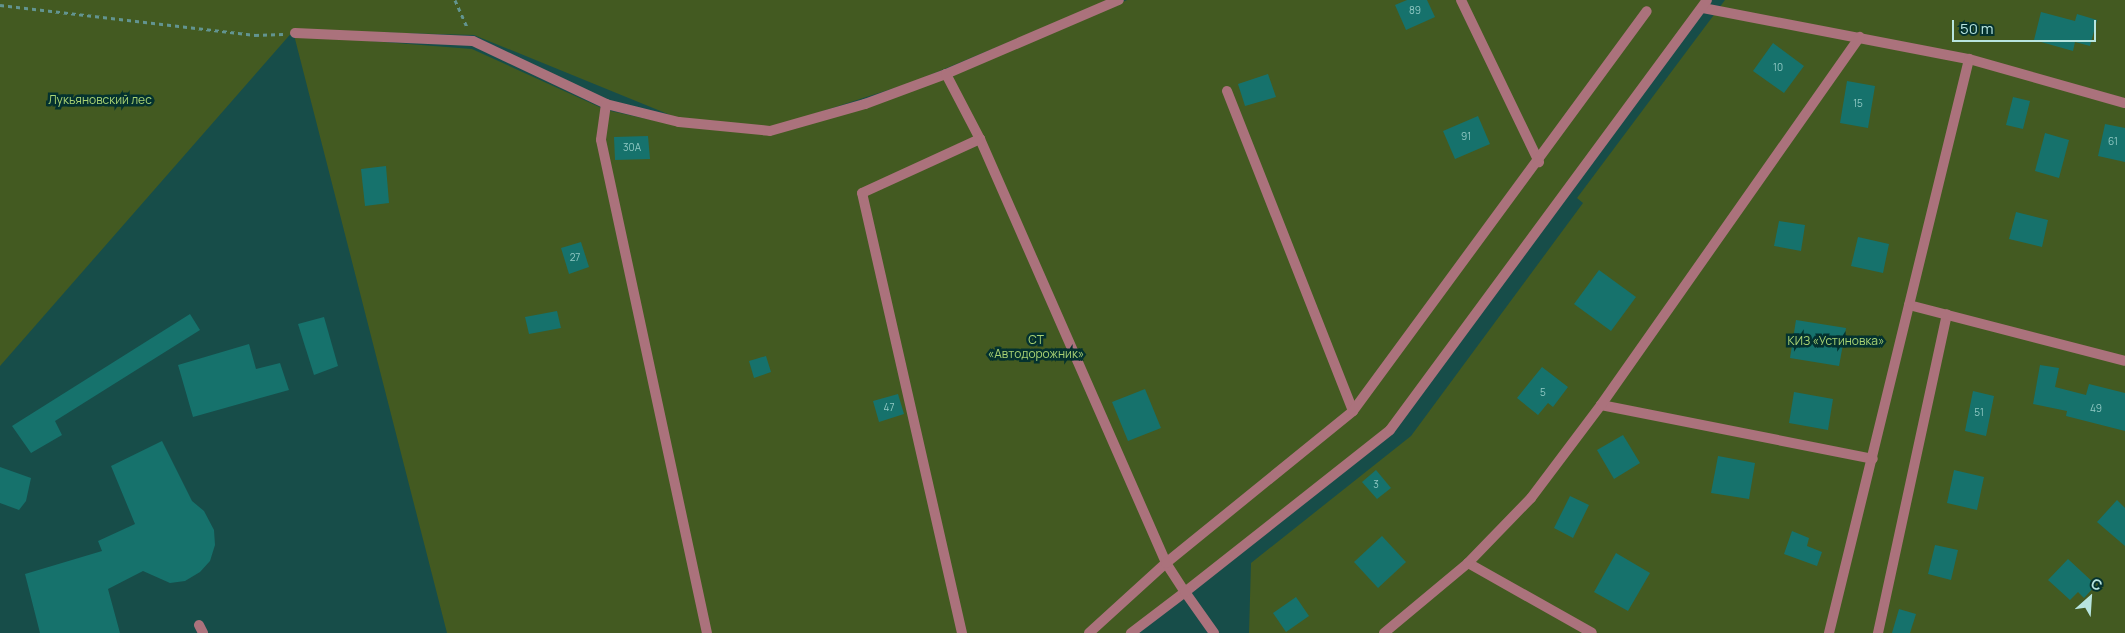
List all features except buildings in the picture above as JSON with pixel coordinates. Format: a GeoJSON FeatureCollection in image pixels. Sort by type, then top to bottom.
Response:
{"type":"FeatureCollection","features":[{"type":"Feature","properties":{"kind":"street"},"geometry":{"type":"LineString","coordinates":[[295,33],[473,41],[606,104],[679,122],[770,131],[865,104],[946,74],[1119,0]]}},
{"type":"Feature","properties":{"kind":"street"},"geometry":{"type":"LineString","coordinates":[[1461,0],[1539,162]]}},
{"type":"Feature","properties":{"kind":"street"},"geometry":{"type":"LineString","coordinates":[[1132,633],[1390,430],[1705,4],[1969,59],[2125,103]]}},
{"type":"Feature","properties":{"kind":"street"},"geometry":{"type":"LineString","coordinates":[[1090,633],[1166,563],[1353,411],[1539,162],[1647,11]]}},
{"type":"Feature","properties":{"kind":"street"},"geometry":{"type":"LineString","coordinates":[[1384,633],[1468,563],[1531,498],[1601,405],[1860,37]]}},
{"type":"Feature","properties":{"kind":"street"},"geometry":{"type":"LineString","coordinates":[[1829,633],[1873,459],[1969,59]]}},
{"type":"Feature","properties":{"kind":"street"},"geometry":{"type":"LineString","coordinates":[[946,74],[980,139],[1166,563],[1214,633]]}},
{"type":"Feature","properties":{"kind":"street"},"geometry":{"type":"LineString","coordinates":[[1226,91],[1353,411]]}},
{"type":"Feature","properties":{"kind":"street"},"geometry":{"type":"LineString","coordinates":[[606,104],[601,140],[707,633]]}},
{"type":"Feature","properties":{"kind":"street"},"geometry":{"type":"LineString","coordinates":[[962,633],[862,193],[980,139]]}},
{"type":"Feature","properties":{"kind":"street"},"geometry":{"type":"LineString","coordinates":[[1909,305],[2125,361]]}},
{"type":"Feature","properties":{"kind":"street"},"geometry":{"type":"LineString","coordinates":[[1878,633],[1947,314]]}},
{"type":"Feature","properties":{"kind":"street"},"geometry":{"type":"LineString","coordinates":[[1601,405],[1873,459]]}},
{"type":"Feature","properties":{"kind":"street"},"geometry":{"type":"LineString","coordinates":[[1468,563],[1592,633]]}},
{"type":"Feature","properties":{"kind":"path"},"geometry":{"type":"LineString","coordinates":[[456,0],[473,41]]}},
{"type":"Feature","properties":{"kind":"path"},"geometry":{"type":"LineString","coordinates":[[0,5],[255,35],[295,33]]}},
{"type":"Feature","properties":{"kind":"green space","name":"Лукьяновский лес"},"geometry":{"type":"Polygon","coordinates":[[[0,0],[1110,0],[913,82],[770,128],[680,119],[474,35],[294,30],[0,366],[0,0]]]}},
{"type":"Feature","properties":{"kind":"green space","name":"СТ «Автодорожник»"},"geometry":{"type":"Polygon","coordinates":[[[1127,0],[1707,0],[1390,430],[1131,633],[447,633],[294,35],[472,49],[606,110],[679,126],[771,135],[948,76],[1127,0]]]}},
{"type":"Feature","properties":{"kind":"green space","name":"КИЗ «Устиновка»"},"geometry":{"type":"Polygon","coordinates":[[[1725,0],[2125,0],[2125,633],[1249,633],[1251,563],[1411,436],[1583,203],[1577,198],[1725,0]]]}}]}
